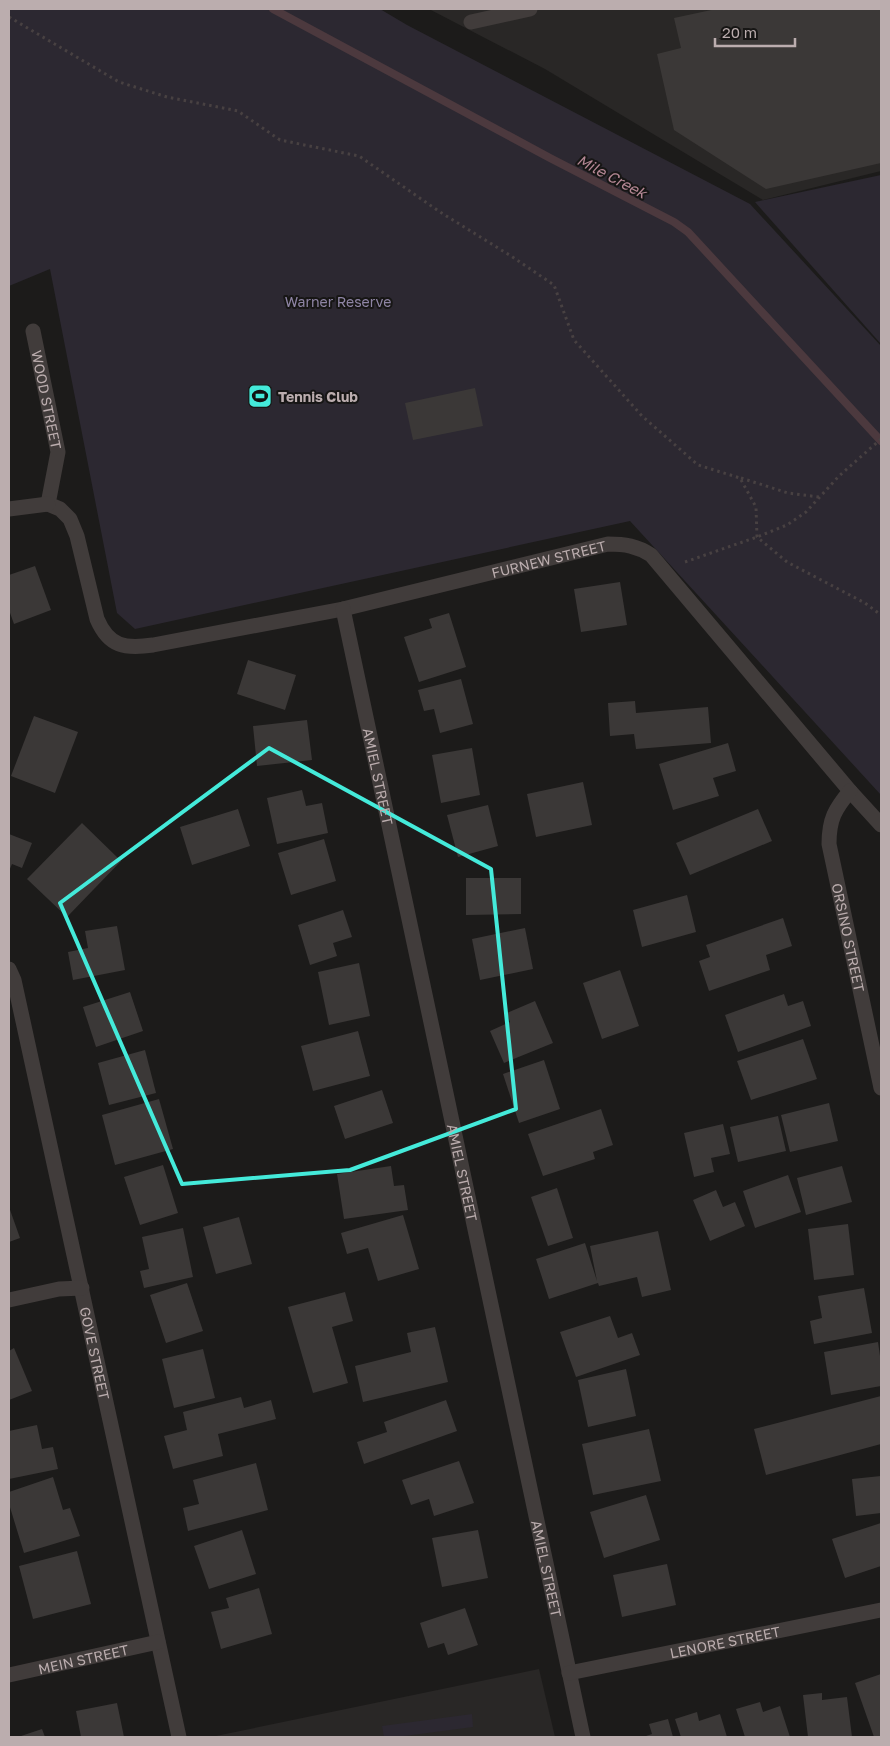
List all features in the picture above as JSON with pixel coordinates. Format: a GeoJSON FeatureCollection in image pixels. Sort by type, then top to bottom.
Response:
{"type":"FeatureCollection","features":[{"type":"Feature","properties":{"kind":"street"},"geometry":{"type":"LineString","coordinates":[[471,22],[530,9]]}},
{"type":"Feature","properties":{"kind":"street","name":"WOOD STREET"},"geometry":{"type":"LineString","coordinates":[[32,331],[58,452],[48,504]]}},
{"type":"Feature","properties":{"kind":"street"},"geometry":{"type":"LineString","coordinates":[[9,508],[48,504]]}},
{"type":"Feature","properties":{"kind":"street","name":"FURNEW STREET"},"geometry":{"type":"LineString","coordinates":[[48,504],[60,509],[70,519],[77,536],[97,619],[102,631],[110,640],[134,648],[343,609],[608,544],[641,548],[651,555],[850,791],[881,825]]}},
{"type":"Feature","properties":{"kind":"street","name":"AMIEL STREET"},"geometry":{"type":"LineString","coordinates":[[343,609],[583,1737]]}},
{"type":"Feature","properties":{"kind":"street","name":"ORSINO STREET"},"geometry":{"type":"LineString","coordinates":[[850,791],[835,809],[829,827],[829,844],[881,1088]]}},
{"type":"Feature","properties":{"kind":"street","name":"GOVE STREET"},"geometry":{"type":"LineString","coordinates":[[9,970],[14,980],[179,1737]]}},
{"type":"Feature","properties":{"kind":"street"},"geometry":{"type":"LineString","coordinates":[[9,1300],[59,1289],[82,1288]]}},
{"type":"Feature","properties":{"kind":"street","name":"LENORE STREET"},"geometry":{"type":"LineString","coordinates":[[569,1673],[881,1610]]}},
{"type":"Feature","properties":{"kind":"street","name":"MEIN STREET"},"geometry":{"type":"LineString","coordinates":[[9,1675],[158,1642]]}},
{"type":"Feature","properties":{"kind":"path"},"geometry":{"type":"LineString","coordinates":[[9,17],[119,82],[166,96],[238,111],[280,140],[359,156],[440,212],[554,285],[574,340],[642,416],[698,465],[788,493],[819,497]]}},
{"type":"Feature","properties":{"kind":"path"},"geometry":{"type":"LineString","coordinates":[[663,569],[787,525],[806,512],[839,476],[881,438]]}},
{"type":"Feature","properties":{"kind":"path"},"geometry":{"type":"LineString","coordinates":[[740,478],[756,508],[757,537],[787,562],[865,603],[881,615]]}},
{"type":"Feature","properties":{"kind":"highlighted area"},"geometry":{"type":"Polygon","coordinates":[[[269,748],[491,869],[516,1109],[350,1170],[182,1184],[60,903],[269,748]]]}},
{"type":"Feature","properties":{"kind":"shaded area"},"geometry":{"type":"Polygon","coordinates":[[[429,9],[881,9],[881,171],[763,200],[545,69],[429,9]]]}},
{"type":"Feature","properties":{"kind":"shaded area"},"geometry":{"type":"Polygon","coordinates":[[[539,1669],[555,1737],[211,1737],[539,1669]]]}},
{"type":"Feature","properties":{"kind":"green space","name":"Warner Reserve"},"geometry":{"type":"Polygon","coordinates":[[[9,9],[380,9],[407,25],[750,204],[881,346],[881,795],[630,521],[135,629],[117,613],[50,269],[9,286],[9,9]]]}},
{"type":"Feature","properties":{"kind":"green space"},"geometry":{"type":"Polygon","coordinates":[[[881,175],[881,344],[755,202],[881,175]]]}},
{"type":"Feature","properties":{"kind":"green space"},"geometry":{"type":"Polygon","coordinates":[[[472,1714],[473,1727],[384,1737],[382,1726],[472,1714]]]}},
{"type":"Feature","properties":{"kind":"building"},"geometry":{"type":"Polygon","coordinates":[[[716,9],[881,9],[881,163],[766,189],[674,130],[657,54],[681,48],[674,18],[716,9]]]}},
{"type":"Feature","properties":{"kind":"building"},"geometry":{"type":"Polygon","coordinates":[[[475,388],[483,426],[413,440],[405,403],[475,388]]]}},
{"type":"Feature","properties":{"kind":"building"},"geometry":{"type":"Polygon","coordinates":[[[35,566],[51,610],[14,624],[9,610],[9,575],[35,566]]]}},
{"type":"Feature","properties":{"kind":"building"},"geometry":{"type":"Polygon","coordinates":[[[620,582],[627,625],[581,632],[574,589],[620,582]]]}},
{"type":"Feature","properties":{"kind":"building"},"geometry":{"type":"Polygon","coordinates":[[[449,613],[466,667],[419,682],[404,637],[432,628],[429,619],[449,613]]]}},
{"type":"Feature","properties":{"kind":"building"},"geometry":{"type":"Polygon","coordinates":[[[248,660],[296,675],[285,710],[237,694],[248,660]]]}},
{"type":"Feature","properties":{"kind":"building"},"geometry":{"type":"Polygon","coordinates":[[[461,679],[473,724],[440,733],[434,709],[424,711],[418,690],[461,679]]]}},
{"type":"Feature","properties":{"kind":"building"},"geometry":{"type":"Polygon","coordinates":[[[635,701],[636,713],[708,707],[711,743],[636,749],[634,734],[610,736],[608,703],[635,701]]]}},
{"type":"Feature","properties":{"kind":"building"},"geometry":{"type":"Polygon","coordinates":[[[34,716],[78,732],[55,793],[11,776],[34,716]]]}},
{"type":"Feature","properties":{"kind":"building"},"geometry":{"type":"Polygon","coordinates":[[[307,720],[312,760],[257,766],[253,726],[307,720]]]}},
{"type":"Feature","properties":{"kind":"building"},"geometry":{"type":"Polygon","coordinates":[[[728,743],[736,771],[713,778],[719,796],[673,810],[659,764],[728,743]]]}},
{"type":"Feature","properties":{"kind":"building"},"geometry":{"type":"Polygon","coordinates":[[[472,748],[480,795],[441,803],[432,755],[472,748]]]}},
{"type":"Feature","properties":{"kind":"building"},"geometry":{"type":"Polygon","coordinates":[[[583,782],[592,825],[536,837],[527,794],[583,782]]]}},
{"type":"Feature","properties":{"kind":"building"},"geometry":{"type":"Polygon","coordinates":[[[302,790],[306,806],[322,803],[328,833],[277,844],[267,798],[302,790]]]}},
{"type":"Feature","properties":{"kind":"building"},"geometry":{"type":"Polygon","coordinates":[[[488,805],[498,846],[458,857],[447,815],[488,805]]]}},
{"type":"Feature","properties":{"kind":"building"},"geometry":{"type":"Polygon","coordinates":[[[238,809],[250,846],[192,865],[180,827],[238,809]]]}},
{"type":"Feature","properties":{"kind":"building"},"geometry":{"type":"Polygon","coordinates":[[[758,809],[772,841],[690,875],[676,843],[758,809]]]}},
{"type":"Feature","properties":{"kind":"building"},"geometry":{"type":"Polygon","coordinates":[[[82,823],[121,861],[67,917],[27,879],[82,823]]]}},
{"type":"Feature","properties":{"kind":"building"},"geometry":{"type":"Polygon","coordinates":[[[9,834],[32,843],[22,868],[12,864],[9,871],[9,834]]]}},
{"type":"Feature","properties":{"kind":"building"},"geometry":{"type":"Polygon","coordinates":[[[324,839],[336,881],[291,895],[278,853],[324,839]]]}},
{"type":"Feature","properties":{"kind":"building"},"geometry":{"type":"Polygon","coordinates":[[[466,878],[521,878],[521,914],[466,915],[466,878]]]}},
{"type":"Feature","properties":{"kind":"building"},"geometry":{"type":"Polygon","coordinates":[[[687,895],[696,932],[642,947],[633,910],[687,895]]]}},
{"type":"Feature","properties":{"kind":"building"},"geometry":{"type":"Polygon","coordinates":[[[343,910],[352,937],[333,943],[337,956],[310,965],[298,925],[343,910]]]}},
{"type":"Feature","properties":{"kind":"building"},"geometry":{"type":"Polygon","coordinates":[[[783,918],[792,946],[766,955],[770,970],[709,991],[699,961],[710,957],[706,945],[783,918]]]}},
{"type":"Feature","properties":{"kind":"building"},"geometry":{"type":"Polygon","coordinates":[[[117,926],[125,970],[73,980],[68,952],[88,948],[85,931],[117,926]]]}},
{"type":"Feature","properties":{"kind":"building"},"geometry":{"type":"Polygon","coordinates":[[[525,928],[533,969],[480,980],[472,939],[525,928]]]}},
{"type":"Feature","properties":{"kind":"building"},"geometry":{"type":"Polygon","coordinates":[[[359,963],[370,1016],[329,1025],[318,972],[359,963]]]}},
{"type":"Feature","properties":{"kind":"building"},"geometry":{"type":"Polygon","coordinates":[[[620,970],[639,1026],[602,1039],[583,983],[620,970]]]}},
{"type":"Feature","properties":{"kind":"building"},"geometry":{"type":"Polygon","coordinates":[[[130,992],[143,1031],[96,1047],[83,1007],[130,992]]]}},
{"type":"Feature","properties":{"kind":"building"},"geometry":{"type":"Polygon","coordinates":[[[784,994],[788,1006],[803,1001],[811,1026],[738,1052],[725,1015],[784,994]]]}},
{"type":"Feature","properties":{"kind":"building"},"geometry":{"type":"Polygon","coordinates":[[[535,1001],[553,1043],[504,1063],[490,1031],[510,1022],[507,1013],[535,1001]]]}},
{"type":"Feature","properties":{"kind":"building"},"geometry":{"type":"Polygon","coordinates":[[[358,1031],[370,1076],[313,1091],[301,1046],[358,1031]]]}},
{"type":"Feature","properties":{"kind":"building"},"geometry":{"type":"Polygon","coordinates":[[[803,1039],[817,1079],[751,1100],[737,1061],[803,1039]]]}},
{"type":"Feature","properties":{"kind":"building"},"geometry":{"type":"Polygon","coordinates":[[[145,1050],[156,1093],[109,1105],[98,1063],[145,1050]]]}},
{"type":"Feature","properties":{"kind":"building"},"geometry":{"type":"Polygon","coordinates":[[[544,1060],[560,1109],[519,1123],[503,1074],[544,1060]]]}},
{"type":"Feature","properties":{"kind":"building"},"geometry":{"type":"Polygon","coordinates":[[[382,1090],[393,1123],[345,1139],[334,1106],[382,1090]]]}},
{"type":"Feature","properties":{"kind":"building"},"geometry":{"type":"Polygon","coordinates":[[[159,1099],[173,1149],[115,1165],[102,1115],[159,1099]]]}},
{"type":"Feature","properties":{"kind":"building"},"geometry":{"type":"Polygon","coordinates":[[[829,1103],[838,1141],[790,1152],[781,1115],[829,1103]]]}},
{"type":"Feature","properties":{"kind":"building"},"geometry":{"type":"Polygon","coordinates":[[[601,1109],[613,1145],[593,1152],[595,1159],[543,1176],[528,1134],[601,1109]]]}},
{"type":"Feature","properties":{"kind":"building"},"geometry":{"type":"Polygon","coordinates":[[[778,1116],[786,1151],[738,1162],[730,1127],[778,1116]]]}},
{"type":"Feature","properties":{"kind":"building"},"geometry":{"type":"Polygon","coordinates":[[[723,1124],[730,1154],[711,1158],[714,1172],[694,1177],[684,1133],[723,1124]]]}},
{"type":"Feature","properties":{"kind":"building"},"geometry":{"type":"Polygon","coordinates":[[[163,1165],[178,1213],[140,1225],[124,1177],[163,1165]]]}},
{"type":"Feature","properties":{"kind":"building"},"geometry":{"type":"Polygon","coordinates":[[[391,1166],[394,1186],[404,1185],[408,1210],[344,1219],[337,1174],[391,1166]]]}},
{"type":"Feature","properties":{"kind":"building"},"geometry":{"type":"Polygon","coordinates":[[[842,1166],[852,1202],[806,1215],[797,1178],[842,1166]]]}},
{"type":"Feature","properties":{"kind":"building"},"geometry":{"type":"Polygon","coordinates":[[[788,1175],[801,1212],[755,1228],[743,1191],[788,1175]]]}},
{"type":"Feature","properties":{"kind":"building"},"geometry":{"type":"Polygon","coordinates":[[[557,1188],[573,1238],[548,1246],[531,1197],[557,1188]]]}},
{"type":"Feature","properties":{"kind":"building"},"geometry":{"type":"Polygon","coordinates":[[[716,1190],[723,1207],[735,1202],[745,1226],[710,1241],[693,1200],[716,1190]]]}},
{"type":"Feature","properties":{"kind":"building"},"geometry":{"type":"Polygon","coordinates":[[[9,1207],[20,1238],[9,1242],[9,1207]]]}},
{"type":"Feature","properties":{"kind":"building"},"geometry":{"type":"Polygon","coordinates":[[[403,1215],[419,1269],[378,1281],[368,1248],[347,1254],[341,1233],[403,1215]]]}},
{"type":"Feature","properties":{"kind":"building"},"geometry":{"type":"Polygon","coordinates":[[[239,1217],[252,1264],[216,1274],[203,1227],[239,1217]]]}},
{"type":"Feature","properties":{"kind":"building"},"geometry":{"type":"Polygon","coordinates":[[[848,1224],[854,1275],[814,1280],[808,1229],[848,1224]]]}},
{"type":"Feature","properties":{"kind":"building"},"geometry":{"type":"Polygon","coordinates":[[[183,1228],[193,1277],[144,1288],[140,1271],[149,1269],[142,1237],[183,1228]]]}},
{"type":"Feature","properties":{"kind":"building"},"geometry":{"type":"Polygon","coordinates":[[[658,1231],[671,1290],[642,1297],[637,1277],[599,1286],[598,1283],[549,1299],[536,1259],[585,1243],[597,1281],[590,1246],[658,1231]]]}},
{"type":"Feature","properties":{"kind":"building"},"geometry":{"type":"Polygon","coordinates":[[[187,1283],[203,1331],[166,1343],[150,1295],[187,1283]]]}},
{"type":"Feature","properties":{"kind":"building"},"geometry":{"type":"Polygon","coordinates":[[[864,1288],[872,1333],[814,1344],[810,1321],[822,1318],[818,1296],[864,1288]]]}},
{"type":"Feature","properties":{"kind":"building"},"geometry":{"type":"Polygon","coordinates":[[[345,1292],[353,1321],[332,1327],[348,1383],[313,1393],[288,1307],[345,1292]]]}},
{"type":"Feature","properties":{"kind":"building"},"geometry":{"type":"Polygon","coordinates":[[[610,1316],[618,1338],[632,1333],[640,1355],[576,1377],[560,1332],[610,1316]]]}},
{"type":"Feature","properties":{"kind":"building"},"geometry":{"type":"Polygon","coordinates":[[[435,1327],[448,1382],[363,1402],[355,1366],[411,1352],[407,1333],[435,1327]]]}},
{"type":"Feature","properties":{"kind":"building"},"geometry":{"type":"Polygon","coordinates":[[[878,1342],[881,1363],[881,1386],[831,1395],[824,1352],[878,1342]]]}},
{"type":"Feature","properties":{"kind":"building"},"geometry":{"type":"Polygon","coordinates":[[[14,1348],[32,1391],[9,1400],[9,1351],[14,1348]]]}},
{"type":"Feature","properties":{"kind":"building"},"geometry":{"type":"Polygon","coordinates":[[[203,1349],[215,1398],[174,1408],[162,1359],[203,1349]]]}},
{"type":"Feature","properties":{"kind":"building"},"geometry":{"type":"Polygon","coordinates":[[[626,1369],[636,1416],[588,1427],[578,1380],[626,1369]]]}},
{"type":"Feature","properties":{"kind":"building"},"geometry":{"type":"Polygon","coordinates":[[[881,1396],[881,1444],[766,1475],[754,1429],[881,1396]]]}},
{"type":"Feature","properties":{"kind":"building"},"geometry":{"type":"Polygon","coordinates":[[[241,1397],[244,1408],[271,1400],[276,1419],[218,1434],[223,1456],[173,1469],[164,1436],[187,1430],[183,1412],[241,1397]]]}},
{"type":"Feature","properties":{"kind":"building"},"geometry":{"type":"Polygon","coordinates":[[[446,1400],[457,1431],[364,1464],[357,1442],[387,1432],[384,1422],[446,1400]]]}},
{"type":"Feature","properties":{"kind":"building"},"geometry":{"type":"Polygon","coordinates":[[[37,1425],[42,1449],[53,1447],[58,1469],[9,1479],[9,1431],[37,1425]]]}},
{"type":"Feature","properties":{"kind":"building"},"geometry":{"type":"Polygon","coordinates":[[[649,1429],[661,1481],[593,1495],[582,1444],[649,1429]]]}},
{"type":"Feature","properties":{"kind":"building"},"geometry":{"type":"Polygon","coordinates":[[[459,1461],[474,1503],[434,1516],[429,1499],[411,1505],[402,1480],[459,1461]]]}},
{"type":"Feature","properties":{"kind":"building"},"geometry":{"type":"Polygon","coordinates":[[[256,1463],[268,1510],[188,1531],[183,1508],[199,1504],[193,1480],[256,1463]]]}},
{"type":"Feature","properties":{"kind":"building"},"geometry":{"type":"Polygon","coordinates":[[[881,1476],[881,1513],[856,1516],[852,1479],[881,1476]]]}},
{"type":"Feature","properties":{"kind":"building"},"geometry":{"type":"Polygon","coordinates":[[[53,1477],[63,1510],[70,1508],[80,1536],[24,1553],[9,1504],[9,1492],[53,1477]]]}},
{"type":"Feature","properties":{"kind":"building"},"geometry":{"type":"Polygon","coordinates":[[[646,1495],[660,1540],[604,1558],[590,1512],[646,1495]]]}},
{"type":"Feature","properties":{"kind":"building"},"geometry":{"type":"Polygon","coordinates":[[[881,1523],[881,1566],[845,1578],[832,1539],[881,1523]]]}},
{"type":"Feature","properties":{"kind":"building"},"geometry":{"type":"Polygon","coordinates":[[[242,1530],[256,1574],[209,1589],[194,1546],[242,1530]]]}},
{"type":"Feature","properties":{"kind":"building"},"geometry":{"type":"Polygon","coordinates":[[[478,1530],[488,1578],[442,1587],[432,1538],[478,1530]]]}},
{"type":"Feature","properties":{"kind":"building"},"geometry":{"type":"Polygon","coordinates":[[[77,1551],[91,1604],[33,1619],[19,1566],[77,1551]]]}},
{"type":"Feature","properties":{"kind":"building"},"geometry":{"type":"Polygon","coordinates":[[[667,1564],[676,1605],[622,1617],[613,1575],[667,1564]]]}},
{"type":"Feature","properties":{"kind":"building"},"geometry":{"type":"Polygon","coordinates":[[[259,1588],[272,1634],[221,1649],[211,1612],[229,1608],[226,1598],[259,1588]]]}},
{"type":"Feature","properties":{"kind":"building"},"geometry":{"type":"Polygon","coordinates":[[[465,1608],[478,1645],[448,1655],[444,1643],[428,1648],[420,1623],[465,1608]]]}},
{"type":"Feature","properties":{"kind":"building"},"geometry":{"type":"Polygon","coordinates":[[[881,1674],[881,1737],[874,1737],[855,1683],[881,1674]]]}},
{"type":"Feature","properties":{"kind":"building"},"geometry":{"type":"Polygon","coordinates":[[[822,1693],[822,1700],[847,1697],[852,1737],[808,1737],[803,1695],[822,1693]]]}},
{"type":"Feature","properties":{"kind":"building"},"geometry":{"type":"Polygon","coordinates":[[[760,1702],[763,1712],[780,1706],[790,1737],[745,1737],[736,1709],[760,1702]]]}},
{"type":"Feature","properties":{"kind":"building"},"geometry":{"type":"Polygon","coordinates":[[[117,1703],[124,1737],[81,1737],[76,1711],[117,1703]]]}},
{"type":"Feature","properties":{"kind":"building"},"geometry":{"type":"Polygon","coordinates":[[[697,1712],[699,1721],[720,1714],[727,1737],[681,1737],[675,1719],[697,1712]]]}},
{"type":"Feature","properties":{"kind":"building"},"geometry":{"type":"Polygon","coordinates":[[[668,1719],[673,1737],[643,1737],[652,1734],[649,1724],[668,1719]]]}},
{"type":"Feature","properties":{"kind":"building"},"geometry":{"type":"Polygon","coordinates":[[[42,1729],[45,1737],[18,1737],[42,1729]]]}},
{"type":"Feature","properties":{"kind":"waterway","name":"Mile Creek"},"geometry":{"type":"LineString","coordinates":[[273,9],[550,158],[674,222],[688,232],[881,441]]}},
{"type":"Feature","properties":{"kind":"place","name":"Tennis Club"},"geometry":{"type":"Point","coordinates":[260,396]}}]}
